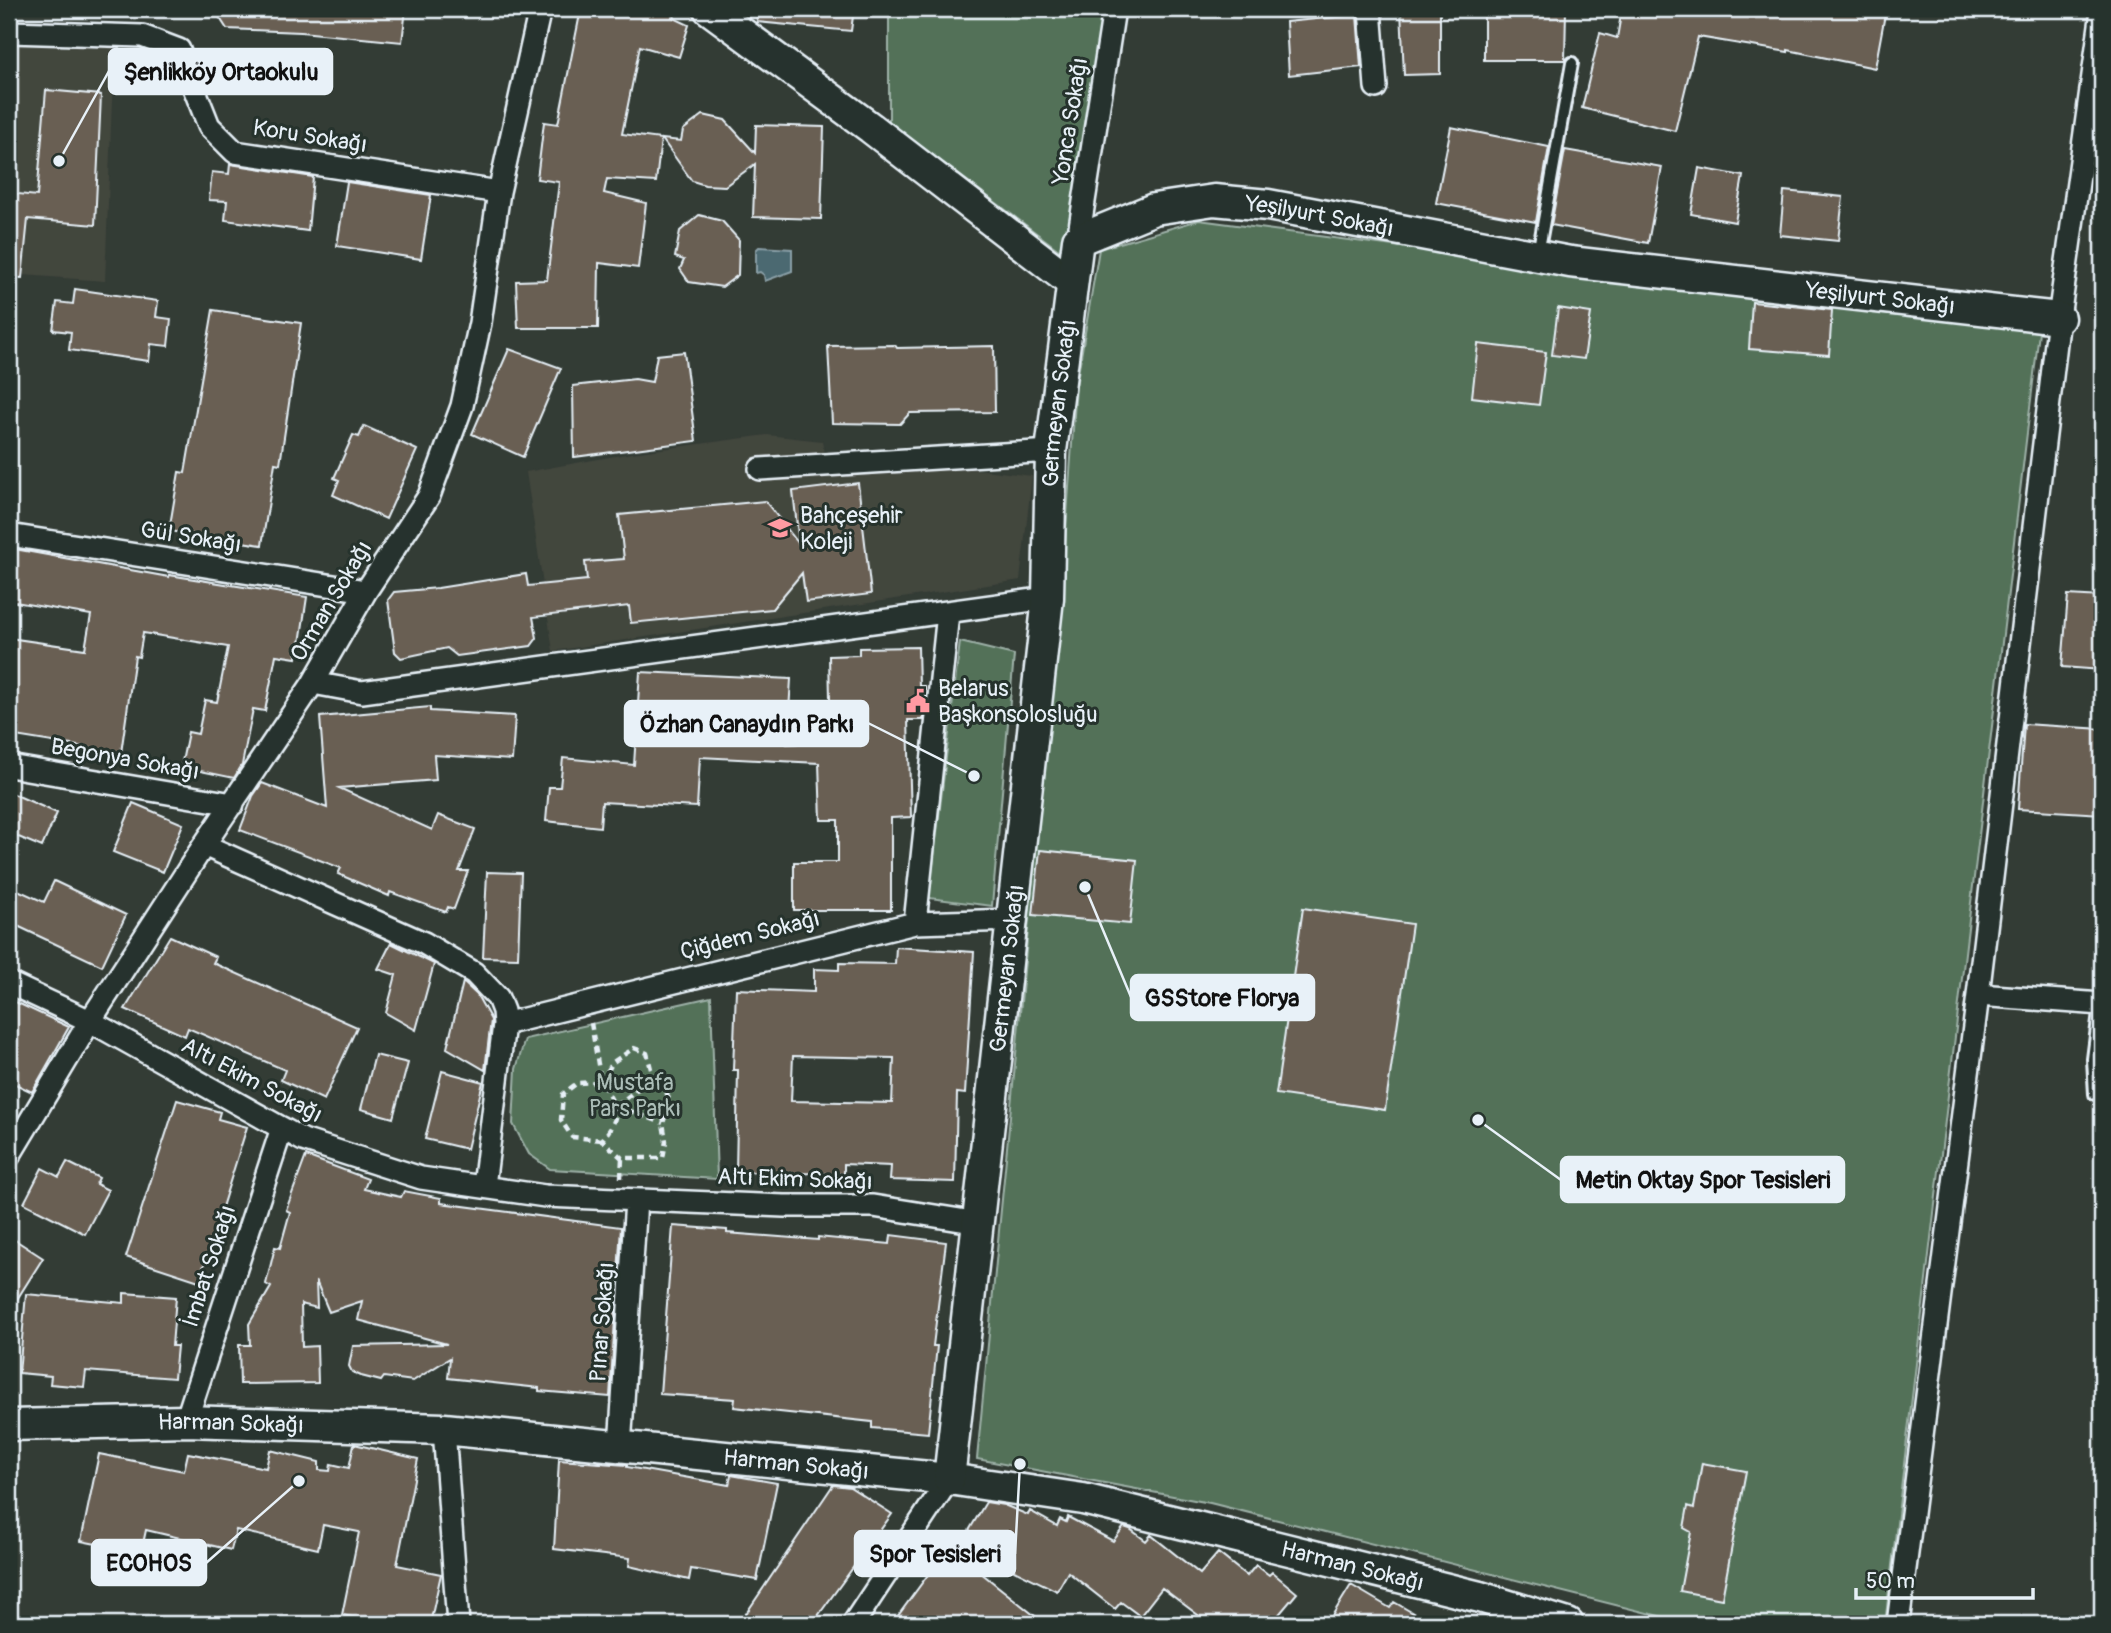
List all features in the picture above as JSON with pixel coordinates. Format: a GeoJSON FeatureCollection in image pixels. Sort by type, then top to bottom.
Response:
{"type":"FeatureCollection","features":[{"type":"Feature","properties":{"kind":"main road"},"geometry":{"type":"LineString","coordinates":[[709,9],[871,128],[1071,282],[1078,240]]}},
{"type":"Feature","properties":{"kind":"main road","name":"Yeşilyurt Sokağı"},"geometry":{"type":"LineString","coordinates":[[1078,240],[1154,209],[1214,200],[1268,205],[1570,262],[2059,318]]}},
{"type":"Feature","properties":{"kind":"main road","name":"Germeyan Sokağı"},"geometry":{"type":"LineString","coordinates":[[949,1479],[1048,598],[1051,451],[1071,282]]}},
{"type":"Feature","properties":{"kind":"main road","name":"Harman Sokağı"},"geometry":{"type":"LineString","coordinates":[[9,1425],[186,1421],[444,1429],[949,1479],[1083,1499],[1480,1597],[1568,1624]]}},
{"type":"Feature","properties":{"kind":"street","name":"Orman Sokağı"},"geometry":{"type":"LineString","coordinates":[[9,1156],[90,1021],[313,683],[366,591],[429,496],[462,406],[480,323],[499,192],[540,9]]}},
{"type":"Feature","properties":{"kind":"street","name":"Yonca Sokağı"},"geometry":{"type":"LineString","coordinates":[[1078,240],[1114,9]]}},
{"type":"Feature","properties":{"kind":"street"},"geometry":{"type":"LineString","coordinates":[[1370,9],[1376,88]]}},
{"type":"Feature","properties":{"kind":"street"},"geometry":{"type":"LineString","coordinates":[[1898,1624],[1978,995],[2059,318],[2102,11]]}},
{"type":"Feature","properties":{"kind":"street","name":"Koru Sokağı"},"geometry":{"type":"LineString","coordinates":[[9,32],[142,36],[179,50],[209,126],[235,152],[499,192]]}},
{"type":"Feature","properties":{"kind":"street"},"geometry":{"type":"LineString","coordinates":[[760,469],[1051,451]]}},
{"type":"Feature","properties":{"kind":"street","name":"Gül Sokağı"},"geometry":{"type":"LineString","coordinates":[[9,535],[366,591]]}},
{"type":"Feature","properties":{"kind":"street"},"geometry":{"type":"LineString","coordinates":[[313,683],[362,692],[1048,598]]}},
{"type":"Feature","properties":{"kind":"street"},"geometry":{"type":"LineString","coordinates":[[915,923],[948,613]]}},
{"type":"Feature","properties":{"kind":"street","name":"Begonya Sokağı"},"geometry":{"type":"LineString","coordinates":[[9,766],[233,804]]}},
{"type":"Feature","properties":{"kind":"street"},"geometry":{"type":"LineString","coordinates":[[204,845],[412,938],[474,973],[498,998],[504,1024],[484,1186]]}},
{"type":"Feature","properties":{"kind":"street","name":"Çiğdem Sokağı"},"geometry":{"type":"LineString","coordinates":[[504,1024],[915,923],[1013,920]]}},
{"type":"Feature","properties":{"kind":"street","name":"Altı Ekim Sokağı"},"geometry":{"type":"LineString","coordinates":[[9,983],[90,1021],[303,1140],[421,1178],[545,1196],[873,1206],[979,1223]]}},
{"type":"Feature","properties":{"kind":"street"},"geometry":{"type":"LineString","coordinates":[[1978,995],[2101,1004]]}},
{"type":"Feature","properties":{"kind":"street","name":"İmbat Sokağı"},"geometry":{"type":"LineString","coordinates":[[186,1421],[282,1128]]}},
{"type":"Feature","properties":{"kind":"street","name":"Pınar Sokağı"},"geometry":{"type":"LineString","coordinates":[[620,1447],[636,1200]]}},
{"type":"Feature","properties":{"kind":"street"},"geometry":{"type":"LineString","coordinates":[[444,1429],[458,1624]]}},
{"type":"Feature","properties":{"kind":"street","name":"Germeyan Sokağı"},"geometry":{"type":"LineString","coordinates":[[853,1624],[949,1479]]}},
{"type":"Feature","properties":{"kind":"lane"},"geometry":{"type":"LineString","coordinates":[[1538,256],[1572,64]]}},
{"type":"Feature","properties":{"kind":"lane"},"geometry":{"type":"LineString","coordinates":[[2095,1094],[2093,1059],[2101,1004]]}},
{"type":"Feature","properties":{"kind":"path"},"geometry":{"type":"LineString","coordinates":[[588,1002],[601,1082],[616,1106],[663,1124]]}},
{"type":"Feature","properties":{"kind":"path"},"geometry":{"type":"LineString","coordinates":[[634,1048],[647,1053],[653,1077],[664,1086],[670,1101],[663,1124],[666,1141],[663,1158],[622,1158],[602,1140],[572,1137],[561,1120],[563,1094],[577,1083],[601,1082],[613,1062],[634,1048]]}},
{"type":"Feature","properties":{"kind":"path"},"geometry":{"type":"LineString","coordinates":[[602,1140],[613,1126],[616,1106],[653,1077]]}},
{"type":"Feature","properties":{"kind":"shaded area"},"geometry":{"type":"Polygon","coordinates":[[[9,45],[114,48],[105,281],[9,274],[9,45]]]}},
{"type":"Feature","properties":{"kind":"shaded area","name":"Bahçeşehir Koleji"},"geometry":{"type":"Polygon","coordinates":[[[767,435],[822,441],[827,472],[975,469],[1032,476],[1020,580],[553,651],[526,472],[632,453],[767,435]]]}},
{"type":"Feature","properties":{"kind":"green space"},"geometry":{"type":"Polygon","coordinates":[[[889,9],[1104,9],[1064,254],[889,122],[889,9]]]}},
{"type":"Feature","properties":{"kind":"green space"},"geometry":{"type":"Polygon","coordinates":[[[1199,220],[2039,332],[1885,1624],[1691,1624],[1210,1503],[977,1459],[1065,545],[1076,386],[1099,249],[1199,220]]]}},
{"type":"Feature","properties":{"kind":"green space"},"geometry":{"type":"Polygon","coordinates":[[[960,642],[1014,655],[992,906],[929,898],[960,642]]]}},
{"type":"Feature","properties":{"kind":"green space","name":"Mustafa Pars Parkı"},"geometry":{"type":"Polygon","coordinates":[[[711,997],[717,1179],[550,1169],[529,1154],[513,1124],[516,1069],[525,1039],[711,997]]]}},
{"type":"Feature","properties":{"kind":"water"},"geometry":{"type":"Polygon","coordinates":[[[759,247],[792,249],[792,271],[765,281],[764,275],[756,273],[756,250],[759,247]]]}},
{"type":"Feature","properties":{"kind":"building"},"geometry":{"type":"Polygon","coordinates":[[[214,9],[406,9],[402,42],[301,32],[227,29],[214,9]]]}},
{"type":"Feature","properties":{"kind":"building"},"geometry":{"type":"Polygon","coordinates":[[[581,9],[677,9],[674,18],[689,25],[679,57],[640,46],[622,134],[661,139],[656,182],[607,179],[604,193],[646,203],[638,268],[599,263],[598,328],[518,328],[516,281],[547,280],[559,182],[537,179],[544,122],[558,124],[581,9]]]}},
{"type":"Feature","properties":{"kind":"building"},"geometry":{"type":"Polygon","coordinates":[[[756,9],[854,9],[851,31],[757,22],[756,9]]]}},
{"type":"Feature","properties":{"kind":"building"},"geometry":{"type":"Polygon","coordinates":[[[1401,9],[1440,9],[1440,74],[1404,75],[1401,9]]]}},
{"type":"Feature","properties":{"kind":"building"},"geometry":{"type":"Polygon","coordinates":[[[1484,9],[1566,9],[1565,60],[1484,60],[1484,9]]]}},
{"type":"Feature","properties":{"kind":"building"},"geometry":{"type":"Polygon","coordinates":[[[1622,9],[1886,9],[1875,68],[1788,50],[1698,37],[1675,131],[1582,108],[1600,33],[1617,38],[1622,9]]]}},
{"type":"Feature","properties":{"kind":"building"},"geometry":{"type":"Polygon","coordinates":[[[1357,15],[1361,67],[1289,75],[1286,22],[1357,15]]]}},
{"type":"Feature","properties":{"kind":"building"},"geometry":{"type":"Polygon","coordinates":[[[46,90],[101,95],[95,225],[28,219],[22,278],[9,277],[9,193],[37,196],[46,90]]]}},
{"type":"Feature","properties":{"kind":"building"},"geometry":{"type":"Polygon","coordinates":[[[703,115],[725,120],[755,153],[756,125],[824,127],[821,219],[753,217],[755,164],[725,186],[692,181],[662,139],[681,141],[683,130],[703,115]]]}},
{"type":"Feature","properties":{"kind":"building"},"geometry":{"type":"Polygon","coordinates":[[[1451,127],[1549,147],[1536,222],[1436,203],[1451,127]]]}},
{"type":"Feature","properties":{"kind":"building"},"geometry":{"type":"Polygon","coordinates":[[[1565,150],[1662,167],[1648,243],[1551,225],[1565,150]]]}},
{"type":"Feature","properties":{"kind":"building"},"geometry":{"type":"Polygon","coordinates":[[[230,164],[313,177],[308,231],[225,220],[227,201],[209,200],[212,172],[229,174],[230,164]]]}},
{"type":"Feature","properties":{"kind":"building"},"geometry":{"type":"Polygon","coordinates":[[[1699,168],[1743,176],[1735,222],[1691,214],[1699,168]]]}},
{"type":"Feature","properties":{"kind":"building"},"geometry":{"type":"Polygon","coordinates":[[[347,182],[431,195],[421,259],[337,246],[347,182]]]}},
{"type":"Feature","properties":{"kind":"building"},"geometry":{"type":"Polygon","coordinates":[[[1784,191],[1843,197],[1838,241],[1780,235],[1784,191]]]}},
{"type":"Feature","properties":{"kind":"building"},"geometry":{"type":"Polygon","coordinates":[[[699,215],[722,221],[739,240],[738,275],[722,287],[689,282],[680,269],[684,260],[675,257],[680,231],[699,215]]]}},
{"type":"Feature","properties":{"kind":"building"},"geometry":{"type":"Polygon","coordinates":[[[75,289],[158,301],[156,317],[171,319],[168,346],[151,344],[149,361],[69,350],[71,332],[53,330],[57,302],[73,304],[75,289]]]}},
{"type":"Feature","properties":{"kind":"building"},"geometry":{"type":"Polygon","coordinates":[[[1752,302],[1832,310],[1829,355],[1749,349],[1752,302]]]}},
{"type":"Feature","properties":{"kind":"building"},"geometry":{"type":"Polygon","coordinates":[[[1558,308],[1591,313],[1584,359],[1552,355],[1558,308]]]}},
{"type":"Feature","properties":{"kind":"building"},"geometry":{"type":"Polygon","coordinates":[[[213,310],[301,323],[280,464],[275,463],[262,545],[169,531],[179,472],[185,473],[213,310]]]}},
{"type":"Feature","properties":{"kind":"building"},"geometry":{"type":"Polygon","coordinates":[[[1478,344],[1546,352],[1539,405],[1472,397],[1478,344]]]}},
{"type":"Feature","properties":{"kind":"building"},"geometry":{"type":"Polygon","coordinates":[[[895,345],[897,348],[994,346],[995,412],[910,413],[900,424],[832,423],[828,346],[895,345]]]}},
{"type":"Feature","properties":{"kind":"building"},"geometry":{"type":"Polygon","coordinates":[[[509,349],[561,368],[523,457],[472,434],[509,349]]]}},
{"type":"Feature","properties":{"kind":"building"},"geometry":{"type":"Polygon","coordinates":[[[684,352],[696,441],[574,457],[573,386],[635,379],[652,382],[657,355],[684,352]]]}},
{"type":"Feature","properties":{"kind":"building"},"geometry":{"type":"Polygon","coordinates":[[[364,426],[417,450],[386,519],[333,495],[339,480],[334,478],[353,435],[359,437],[364,426]]]}},
{"type":"Feature","properties":{"kind":"building"},"geometry":{"type":"Polygon","coordinates":[[[858,483],[871,594],[806,602],[802,573],[772,609],[631,623],[629,606],[533,617],[537,638],[531,646],[457,656],[447,648],[401,658],[395,652],[388,600],[394,592],[526,574],[528,586],[587,580],[585,562],[624,559],[619,515],[765,501],[799,544],[793,491],[858,483]]]}},
{"type":"Feature","properties":{"kind":"building"},"geometry":{"type":"Polygon","coordinates":[[[9,548],[169,577],[307,597],[296,658],[276,655],[265,711],[253,709],[242,765],[234,778],[181,767],[188,732],[198,734],[205,700],[217,702],[228,647],[143,633],[139,657],[135,656],[121,753],[9,735],[9,638],[85,649],[91,615],[9,601],[9,548]]]}},
{"type":"Feature","properties":{"kind":"building"},"geometry":{"type":"Polygon","coordinates":[[[2068,595],[2102,597],[2102,670],[2062,667],[2068,595]]]}},
{"type":"Feature","properties":{"kind":"building"},"geometry":{"type":"Polygon","coordinates":[[[918,647],[919,686],[925,686],[925,704],[923,720],[908,720],[911,817],[891,818],[891,910],[794,910],[794,862],[838,862],[838,820],[821,820],[819,763],[700,757],[697,807],[602,802],[600,827],[546,821],[549,787],[560,787],[563,758],[634,765],[640,672],[791,679],[787,744],[831,741],[829,656],[859,655],[859,648],[918,647]]]}},
{"type":"Feature","properties":{"kind":"building"},"geometry":{"type":"Polygon","coordinates":[[[430,707],[430,711],[515,716],[512,760],[434,755],[436,780],[339,788],[432,830],[438,815],[475,829],[459,871],[468,871],[454,909],[448,907],[446,912],[390,892],[389,896],[338,874],[341,868],[240,830],[253,796],[262,783],[327,808],[320,717],[430,707]]]}},
{"type":"Feature","properties":{"kind":"building"},"geometry":{"type":"Polygon","coordinates":[[[2024,724],[2102,729],[2102,814],[2018,809],[2024,724]]]}},
{"type":"Feature","properties":{"kind":"building"},"geometry":{"type":"Polygon","coordinates":[[[9,792],[57,813],[42,847],[9,833],[9,792]]]}},
{"type":"Feature","properties":{"kind":"building"},"geometry":{"type":"Polygon","coordinates":[[[133,803],[183,824],[163,872],[113,852],[133,803]]]}},
{"type":"Feature","properties":{"kind":"building"},"geometry":{"type":"Polygon","coordinates":[[[1040,850],[1137,860],[1130,924],[1033,915],[1040,850]]]}},
{"type":"Feature","properties":{"kind":"building"},"geometry":{"type":"Polygon","coordinates":[[[487,872],[521,873],[518,958],[483,957],[487,872]]]}},
{"type":"Feature","properties":{"kind":"building"},"geometry":{"type":"Polygon","coordinates":[[[54,881],[126,915],[102,966],[9,922],[9,886],[44,902],[54,881]]]}},
{"type":"Feature","properties":{"kind":"building"},"geometry":{"type":"Polygon","coordinates":[[[1303,908],[1412,924],[1385,1110],[1276,1094],[1303,908]]]}},
{"type":"Feature","properties":{"kind":"building"},"geometry":{"type":"Polygon","coordinates":[[[170,936],[216,957],[213,963],[357,1027],[324,1100],[281,1080],[285,1070],[188,1028],[185,1036],[125,1009],[170,936]]]}},
{"type":"Feature","properties":{"kind":"building"},"geometry":{"type":"Polygon","coordinates":[[[391,943],[434,964],[416,1030],[386,1013],[396,975],[378,969],[391,943]]]}},
{"type":"Feature","properties":{"kind":"building"},"geometry":{"type":"Polygon","coordinates":[[[896,947],[974,952],[965,1094],[957,1093],[955,1182],[890,1180],[891,1166],[844,1164],[844,1174],[736,1172],[738,1070],[733,1070],[736,989],[814,992],[814,969],[839,970],[839,963],[895,964],[896,947]],[[793,1056],[791,1101],[892,1103],[894,1058],[793,1056]]]}},
{"type":"Feature","properties":{"kind":"building"},"geometry":{"type":"Polygon","coordinates":[[[463,982],[477,995],[491,1020],[485,1070],[447,1048],[463,982]]]}},
{"type":"Feature","properties":{"kind":"building"},"geometry":{"type":"Polygon","coordinates":[[[9,999],[69,1027],[32,1092],[9,1081],[9,999]]]}},
{"type":"Feature","properties":{"kind":"building"},"geometry":{"type":"Polygon","coordinates":[[[375,1055],[408,1063],[393,1118],[361,1109],[375,1055]]]}},
{"type":"Feature","properties":{"kind":"building"},"geometry":{"type":"Polygon","coordinates":[[[442,1071],[483,1082],[467,1149],[425,1139],[442,1071]]]}},
{"type":"Feature","properties":{"kind":"building"},"geometry":{"type":"Polygon","coordinates":[[[177,1100],[220,1112],[218,1119],[247,1127],[199,1281],[126,1257],[177,1100]]]}},
{"type":"Feature","properties":{"kind":"building"},"geometry":{"type":"Polygon","coordinates":[[[306,1156],[368,1179],[364,1189],[401,1197],[404,1191],[441,1198],[441,1203],[621,1227],[610,1397],[539,1391],[539,1388],[448,1378],[450,1358],[413,1381],[384,1377],[381,1381],[361,1376],[352,1372],[349,1366],[353,1346],[447,1344],[358,1320],[362,1301],[329,1312],[316,1281],[317,1308],[301,1304],[302,1347],[317,1346],[318,1383],[240,1384],[239,1345],[250,1345],[249,1324],[271,1287],[266,1284],[275,1247],[280,1248],[290,1212],[286,1210],[306,1156]]]}},
{"type":"Feature","properties":{"kind":"building"},"geometry":{"type":"Polygon","coordinates":[[[67,1162],[99,1178],[96,1184],[108,1190],[85,1234],[24,1203],[42,1168],[59,1177],[67,1162]]]}},
{"type":"Feature","properties":{"kind":"building"},"geometry":{"type":"Polygon","coordinates":[[[673,1226],[818,1240],[818,1237],[890,1244],[891,1235],[946,1242],[933,1346],[937,1346],[928,1433],[872,1428],[872,1422],[734,1407],[735,1399],[660,1394],[673,1226]]]}},
{"type":"Feature","properties":{"kind":"building"},"geometry":{"type":"Polygon","coordinates":[[[9,1236],[43,1258],[9,1312],[9,1236]]]}},
{"type":"Feature","properties":{"kind":"building"},"geometry":{"type":"Polygon","coordinates":[[[124,1293],[176,1297],[172,1346],[177,1346],[174,1378],[86,1371],[84,1387],[50,1384],[51,1376],[19,1373],[26,1294],[124,1303],[124,1293]]]}},
{"type":"Feature","properties":{"kind":"building"},"geometry":{"type":"Polygon","coordinates":[[[354,1444],[418,1459],[397,1565],[441,1574],[430,1624],[387,1624],[342,1615],[359,1532],[323,1525],[318,1549],[236,1530],[231,1550],[146,1530],[141,1553],[81,1541],[99,1454],[184,1471],[188,1453],[266,1468],[270,1450],[319,1462],[319,1470],[330,1471],[331,1464],[349,1468],[354,1444]]]}},
{"type":"Feature","properties":{"kind":"building"},"geometry":{"type":"Polygon","coordinates":[[[559,1460],[627,1465],[729,1485],[731,1475],[777,1483],[757,1580],[691,1569],[689,1580],[629,1566],[630,1558],[554,1549],[559,1460]]]}},
{"type":"Feature","properties":{"kind":"building"},"geometry":{"type":"Polygon","coordinates":[[[1702,1463],[1746,1471],[1722,1599],[1680,1591],[1691,1532],[1684,1528],[1688,1506],[1694,1508],[1702,1463]]]}},
{"type":"Feature","properties":{"kind":"building"},"geometry":{"type":"Polygon","coordinates":[[[833,1485],[850,1487],[892,1514],[812,1624],[739,1624],[833,1485]]]}},
{"type":"Feature","properties":{"kind":"building"},"geometry":{"type":"Polygon","coordinates":[[[986,1502],[1004,1505],[1028,1515],[1030,1511],[1057,1526],[1060,1519],[1066,1522],[1068,1517],[1113,1541],[1124,1527],[1146,1541],[1151,1535],[1200,1574],[1218,1553],[1247,1576],[1256,1565],[1269,1575],[1272,1572],[1297,1593],[1271,1624],[1210,1624],[1162,1588],[1140,1616],[1121,1602],[1115,1609],[1068,1572],[1057,1591],[961,1544],[986,1502]]]}},
{"type":"Feature","properties":{"kind":"building"},"geometry":{"type":"Polygon","coordinates":[[[956,1553],[1045,1624],[892,1624],[941,1557],[950,1564],[956,1553]]]}},
{"type":"Feature","properties":{"kind":"building"},"geometry":{"type":"Polygon","coordinates":[[[1351,1585],[1390,1608],[1394,1602],[1432,1624],[1327,1624],[1351,1585]]]}},
{"type":"Feature","properties":{"kind":"place","name":"Şenlikköy Ortaokulu"},"geometry":{"type":"Point","coordinates":[59,161]}},
{"type":"Feature","properties":{"kind":"place","name":"Bahçeşehir Koleji"},"geometry":{"type":"Point","coordinates":[780,528]}},
{"type":"Feature","properties":{"kind":"place","name":"Belarus Başkonsolosluğu"},"geometry":{"type":"Point","coordinates":[918,701]}},
{"type":"Feature","properties":{"kind":"place","name":"Özhan Canaydın Parkı"},"geometry":{"type":"Point","coordinates":[974,776]}},
{"type":"Feature","properties":{"kind":"place","name":"GSStore Florya"},"geometry":{"type":"Point","coordinates":[1085,887]}},
{"type":"Feature","properties":{"kind":"place","name":"Metin Oktay Spor Tesisleri"},"geometry":{"type":"Point","coordinates":[1478,1120]}},
{"type":"Feature","properties":{"kind":"place","name":"Spor Tesisleri"},"geometry":{"type":"Point","coordinates":[1020,1464]}},
{"type":"Feature","properties":{"kind":"place","name":"ECOHOS"},"geometry":{"type":"Point","coordinates":[299,1481]}}]}
